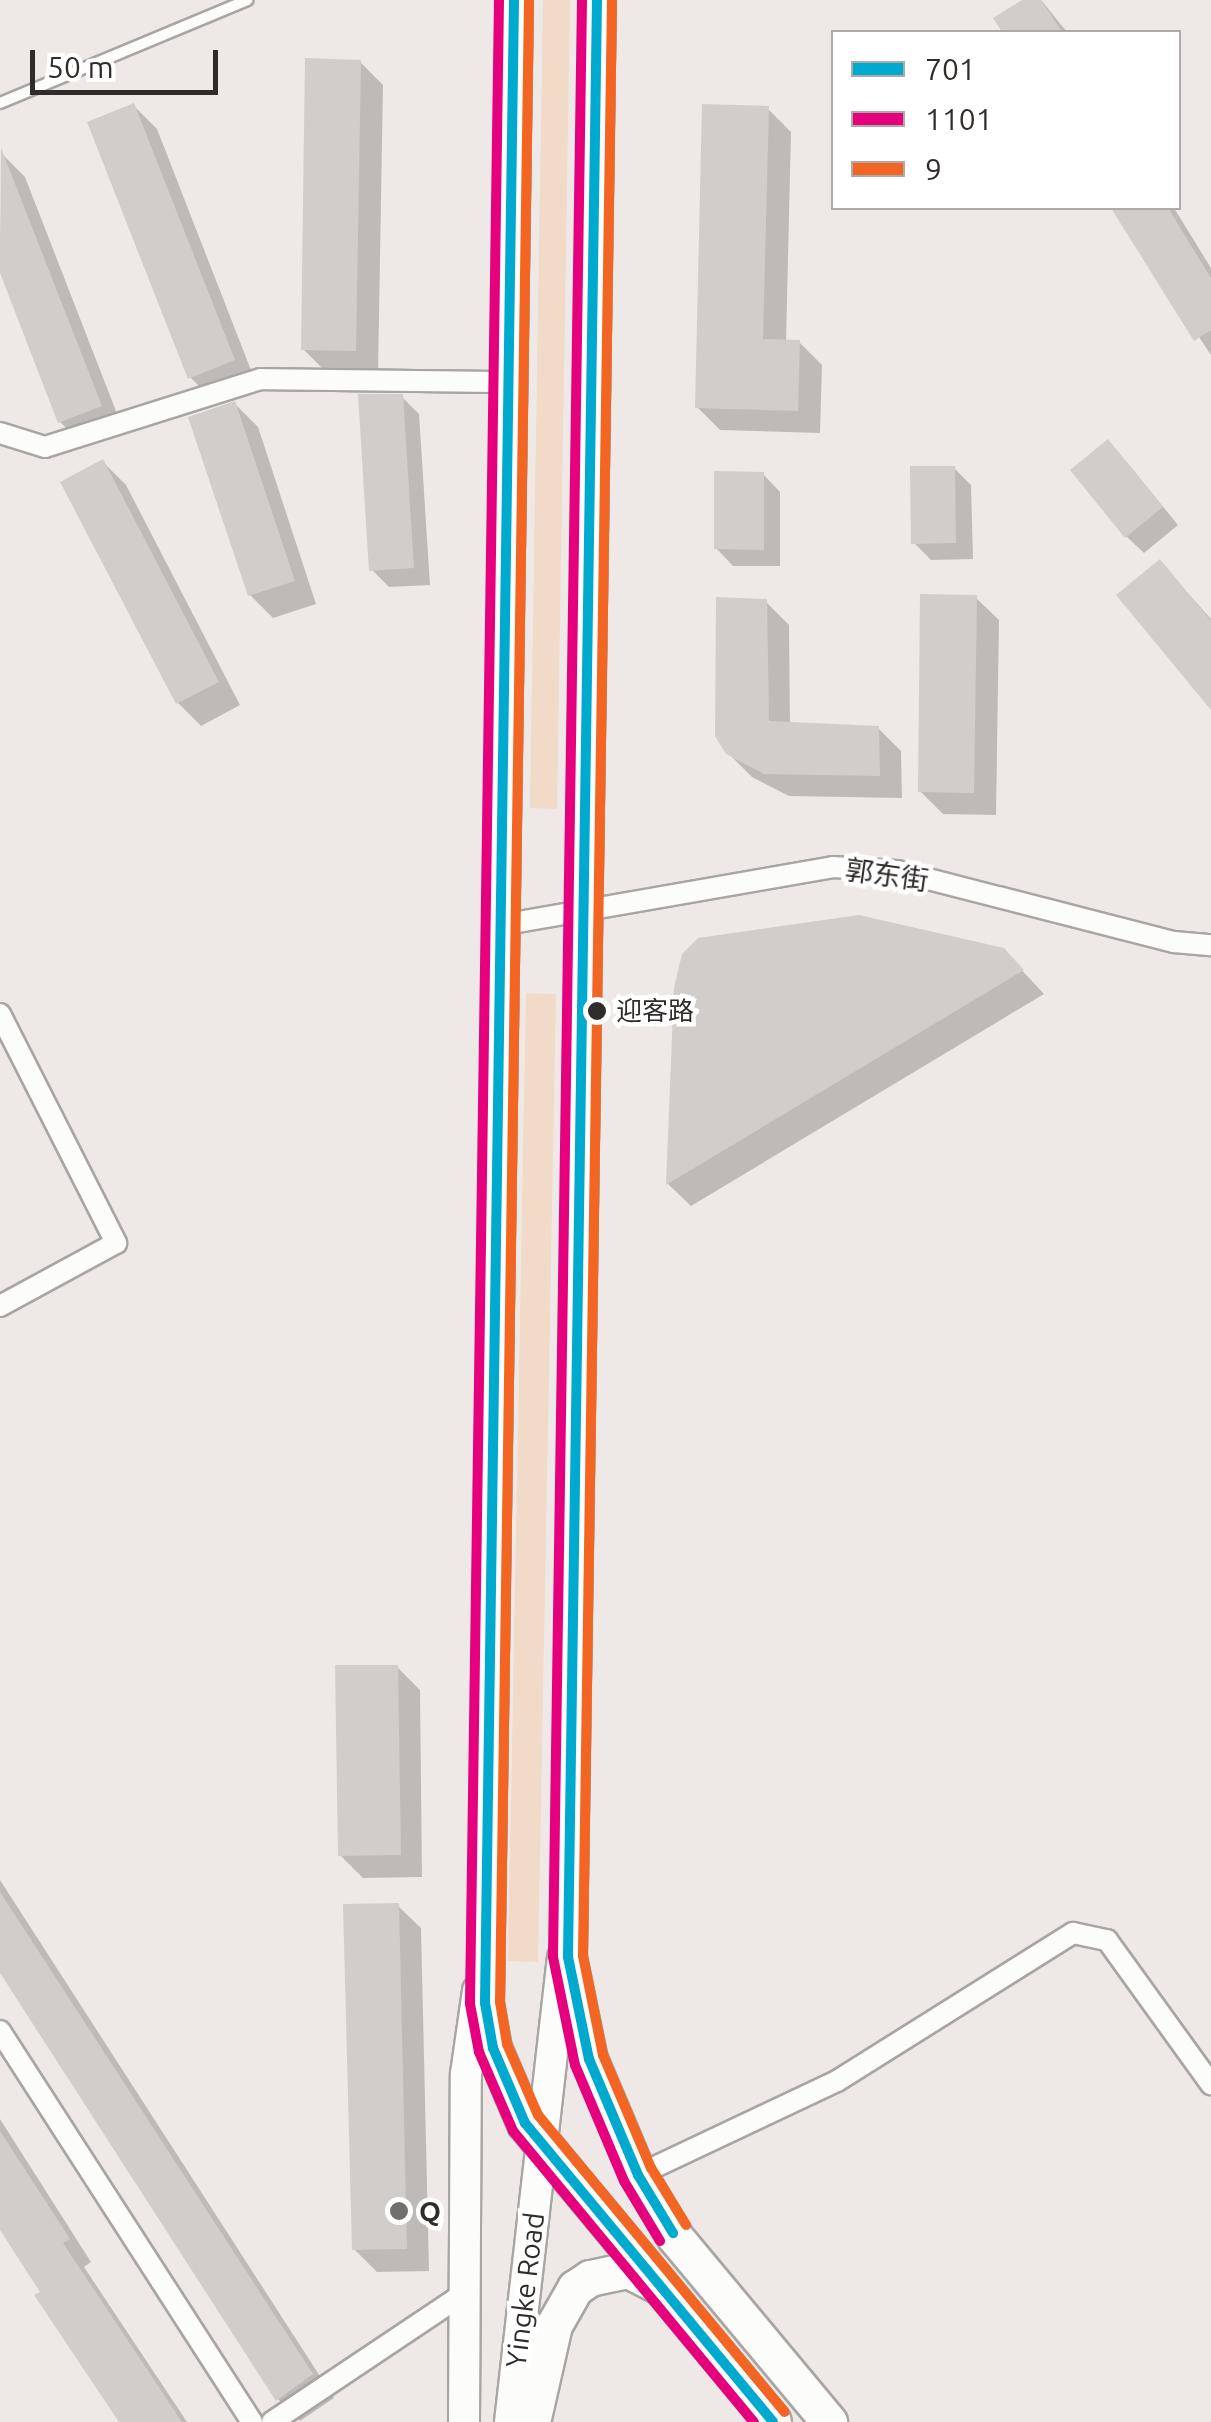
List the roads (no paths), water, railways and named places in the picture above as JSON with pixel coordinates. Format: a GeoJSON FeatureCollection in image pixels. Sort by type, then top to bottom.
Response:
{"type":"FeatureCollection","features":[{"type":"Feature","properties":{"kind":"highway","name":"Yingke Road"},"geometry":{"type":"LineString","coordinates":[[486,1938],[514,0]]}},
{"type":"Feature","properties":{"kind":"highway","name":"Yingke Road"},"geometry":{"type":"LineString","coordinates":[[568,1918],[597,0]]}},
{"type":"Feature","properties":{"kind":"highway"},"geometry":{"type":"LineString","coordinates":[[568,1918],[575,2010],[638,2175],[676,2238],[828,2422]]}},
{"type":"Feature","properties":{"kind":"highway"},"geometry":{"type":"LineString","coordinates":[[486,1938],[484,2003],[493,2048],[525,2122],[661,2286],[761,2418]]}},
{"type":"Feature","properties":{"kind":"highway"},"geometry":{"type":"LineString","coordinates":[[532,2422],[554,2324],[575,2288],[628,2270],[661,2286]]}},
{"type":"Feature","properties":{"kind":"main road","name":"Yingke Road"},"geometry":{"type":"LineString","coordinates":[[510,2422],[568,1918]]}},
{"type":"Feature","properties":{"kind":"main road","name":"Yingke Road"},"geometry":{"type":"LineString","coordinates":[[464,2422],[466,2074],[486,1938]]}},
{"type":"Feature","properties":{"kind":"street"},"geometry":{"type":"LineString","coordinates":[[0,433],[45,447],[261,379],[508,382]]}},
{"type":"Feature","properties":{"kind":"street","name":"郭东街"},"geometry":{"type":"LineString","coordinates":[[500,926],[833,867],[897,871],[1174,942],[1211,945]]}},
{"type":"Feature","properties":{"kind":"street"},"geometry":{"type":"LineString","coordinates":[[0,1014],[116,1243],[0,1306]]}},
{"type":"Feature","properties":{"kind":"street"},"geometry":{"type":"LineString","coordinates":[[638,2175],[837,2081],[1073,1933],[1107,1940],[1211,2084]]}},
{"type":"Feature","properties":{"kind":"street"},"geometry":{"type":"LineString","coordinates":[[0,2031],[252,2422]]}},
{"type":"Feature","properties":{"kind":"street"},"geometry":{"type":"LineString","coordinates":[[272,2422],[463,2294]]}},
{"type":"Feature","properties":{"kind":"lane"},"geometry":{"type":"LineString","coordinates":[[0,102],[247,0]]}},
{"type":"Feature","properties":{"kind":"place","name":"迎客路"},"geometry":{"type":"Point","coordinates":[597,1011]}},
{"type":"Feature","properties":{"kind":"place","name":"Q"},"geometry":{"type":"Point","coordinates":[399,2211]}}]}
